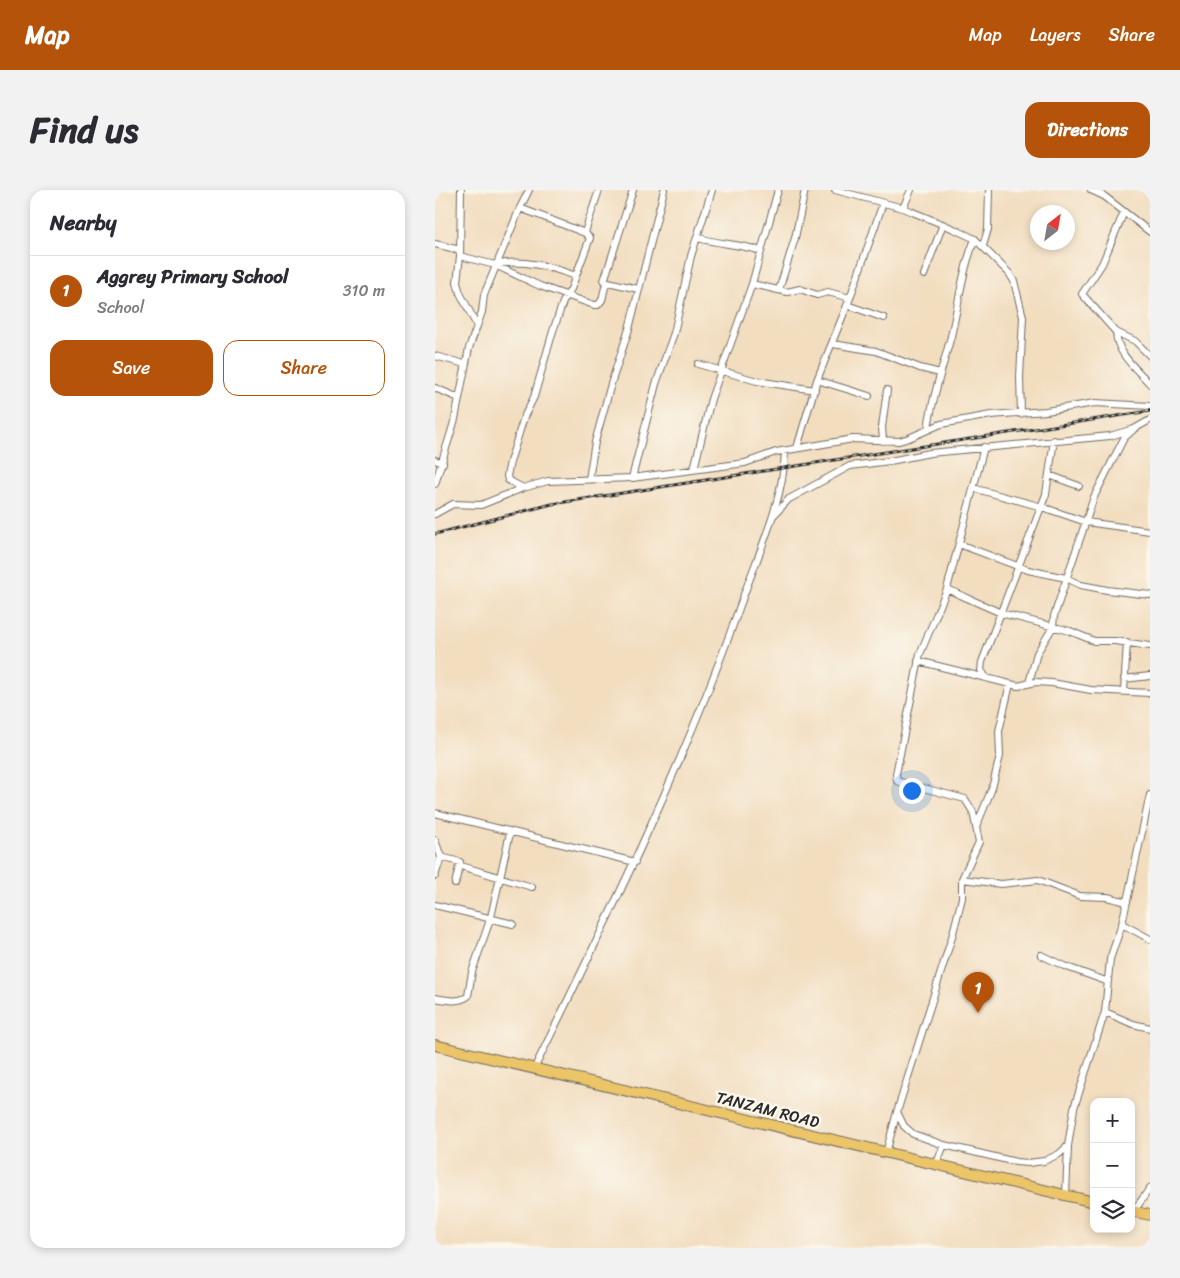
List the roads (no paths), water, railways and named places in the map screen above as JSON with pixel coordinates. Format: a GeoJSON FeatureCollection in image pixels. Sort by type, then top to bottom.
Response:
{"type":"FeatureCollection","features":[{"type":"Feature","properties":{"kind":"highway","name":"TANZAM ROAD"},"geometry":{"type":"LineString","coordinates":[[435,1044],[1090,1201]]}},
{"type":"Feature","properties":{"kind":"highway"},"geometry":{"type":"LineString","coordinates":[[1135,1211],[1150,1215]]}},
{"type":"Feature","properties":{"kind":"street"},"geometry":{"type":"LineString","coordinates":[[461,190],[460,253],[457,282],[460,293],[476,324]]}},
{"type":"Feature","properties":{"kind":"street"},"geometry":{"type":"LineString","coordinates":[[435,484],[443,463],[476,324],[495,265],[529,190]]}},
{"type":"Feature","properties":{"kind":"street"},"geometry":{"type":"LineString","coordinates":[[585,232],[599,190]]}},
{"type":"Feature","properties":{"kind":"street"},"geometry":{"type":"LineString","coordinates":[[435,244],[495,265],[540,286],[598,305],[602,300],[607,283],[604,281],[607,268],[633,190]]}},
{"type":"Feature","properties":{"kind":"street"},"geometry":{"type":"LineString","coordinates":[[589,479],[595,442],[629,329],[664,190]]}},
{"type":"Feature","properties":{"kind":"street"},"geometry":{"type":"LineString","coordinates":[[633,478],[658,377],[674,333],[690,263],[712,190]]}},
{"type":"Feature","properties":{"kind":"street"},"geometry":{"type":"LineString","coordinates":[[694,469],[701,435],[752,284],[778,190]]}},
{"type":"Feature","properties":{"kind":"street"},"geometry":{"type":"LineString","coordinates":[[779,290],[795,238],[805,190]]}},
{"type":"Feature","properties":{"kind":"street"},"geometry":{"type":"LineString","coordinates":[[835,190],[903,208],[975,239],[1014,280],[1021,302],[1023,317],[1020,377],[1021,414]]}},
{"type":"Feature","properties":{"kind":"street"},"geometry":{"type":"LineString","coordinates":[[903,208],[911,190]]}},
{"type":"Feature","properties":{"kind":"street"},"geometry":{"type":"LineString","coordinates":[[983,246],[989,229],[989,190]]}},
{"type":"Feature","properties":{"kind":"street"},"geometry":{"type":"LineString","coordinates":[[1091,190],[1104,196],[1150,232]]}},
{"type":"Feature","properties":{"kind":"street"},"geometry":{"type":"LineString","coordinates":[[797,448],[817,380],[833,344],[883,203]]}},
{"type":"Feature","properties":{"kind":"street"},"geometry":{"type":"LineString","coordinates":[[520,208],[585,232],[590,238],[553,330],[534,397],[524,417],[510,462],[508,480],[523,488]]}},
{"type":"Feature","properties":{"kind":"street"},"geometry":{"type":"LineString","coordinates":[[1124,212],[1101,264],[1082,294],[1116,332],[1135,341],[1150,356]]}},
{"type":"Feature","properties":{"kind":"street"},"geometry":{"type":"LineString","coordinates":[[924,275],[943,224]]}},
{"type":"Feature","properties":{"kind":"street"},"geometry":{"type":"LineString","coordinates":[[698,238],[722,245],[738,244],[761,251]]}},
{"type":"Feature","properties":{"kind":"street"},"geometry":{"type":"LineString","coordinates":[[928,430],[940,373],[956,315],[967,258],[975,239]]}},
{"type":"Feature","properties":{"kind":"street"},"geometry":{"type":"LineString","coordinates":[[495,265],[507,262],[523,262],[576,276]]}},
{"type":"Feature","properties":{"kind":"street"},"geometry":{"type":"LineString","coordinates":[[607,283],[638,288]]}},
{"type":"Feature","properties":{"kind":"street"},"geometry":{"type":"LineString","coordinates":[[752,284],[779,290],[800,289],[817,295],[828,292],[884,318]]}},
{"type":"Feature","properties":{"kind":"street"},"geometry":{"type":"LineString","coordinates":[[1116,332],[1116,338],[1126,358],[1150,384]]}},
{"type":"Feature","properties":{"kind":"street"},"geometry":{"type":"LineString","coordinates":[[833,344],[876,351],[920,368],[940,373]]}},
{"type":"Feature","properties":{"kind":"street"},"geometry":{"type":"LineString","coordinates":[[435,356],[465,364]]}},
{"type":"Feature","properties":{"kind":"street"},"geometry":{"type":"LineString","coordinates":[[698,364],[757,381],[815,390]]}},
{"type":"Feature","properties":{"kind":"street"},"geometry":{"type":"LineString","coordinates":[[817,380],[869,396]]}},
{"type":"Feature","properties":{"kind":"street"},"geometry":{"type":"LineString","coordinates":[[435,388],[459,398]]}},
{"type":"Feature","properties":{"kind":"street"},"geometry":{"type":"LineString","coordinates":[[883,441],[882,427],[887,390]]}},
{"type":"Feature","properties":{"kind":"street"},"geometry":{"type":"LineString","coordinates":[[435,514],[453,504],[481,505],[523,488],[548,481],[633,478],[745,463],[776,452],[785,452],[797,448],[866,438],[883,441],[909,438],[941,424],[991,415],[1021,414],[1095,403],[1150,406]]}},
{"type":"Feature","properties":{"kind":"street"},"geometry":{"type":"LineString","coordinates":[[1029,683],[1037,653],[1053,627],[1053,616],[1094,497],[1124,438],[1134,429],[1150,420]]}},
{"type":"Feature","properties":{"kind":"street"},"geometry":{"type":"LineString","coordinates":[[771,518],[789,499],[850,466],[984,447],[1109,436],[1134,429]]}},
{"type":"Feature","properties":{"kind":"street"},"geometry":{"type":"LineString","coordinates":[[985,676],[981,670],[983,662],[1042,506],[1054,440]]}},
{"type":"Feature","properties":{"kind":"street"},"geometry":{"type":"LineString","coordinates":[[885,1153],[952,937],[962,898],[961,879],[979,842],[973,812],[965,799],[895,779],[918,661],[924,640],[947,589],[984,447]]}},
{"type":"Feature","properties":{"kind":"street"},"geometry":{"type":"LineString","coordinates":[[534,1069],[635,862],[704,706],[771,518],[783,480],[785,452]]}},
{"type":"Feature","properties":{"kind":"street"},"geometry":{"type":"LineString","coordinates":[[435,460],[443,463]]}},
{"type":"Feature","properties":{"kind":"street"},"geometry":{"type":"LineString","coordinates":[[1049,475],[1079,486]]}},
{"type":"Feature","properties":{"kind":"street"},"geometry":{"type":"LineString","coordinates":[[973,488],[1042,506],[1085,522],[1150,531]]}},
{"type":"Feature","properties":{"kind":"street"},"geometry":{"type":"LineString","coordinates":[[959,544],[1034,571],[1066,578],[1093,588],[1150,594]]}},
{"type":"Feature","properties":{"kind":"street"},"geometry":{"type":"LineString","coordinates":[[947,589],[1001,613],[1019,616],[1069,631],[1094,641],[1127,642],[1150,646]]}},
{"type":"Feature","properties":{"kind":"street"},"geometry":{"type":"LineString","coordinates":[[1124,691],[1127,642]]}},
{"type":"Feature","properties":{"kind":"street"},"geometry":{"type":"LineString","coordinates":[[918,661],[985,676],[1018,686],[1029,683],[1052,683],[1091,690],[1150,693]]}},
{"type":"Feature","properties":{"kind":"street"},"geometry":{"type":"LineString","coordinates":[[1124,679],[1150,676]]}},
{"type":"Feature","properties":{"kind":"street"},"geometry":{"type":"LineString","coordinates":[[977,825],[991,788],[1000,756],[999,732],[1009,684]]}},
{"type":"Feature","properties":{"kind":"street"},"geometry":{"type":"LineString","coordinates":[[1065,1195],[1068,1146],[1074,1108],[1105,1012],[1106,981],[1110,959],[1122,924],[1150,795]]}},
{"type":"Feature","properties":{"kind":"street"},"geometry":{"type":"LineString","coordinates":[[435,814],[510,833],[574,845],[635,862]]}},
{"type":"Feature","properties":{"kind":"street"},"geometry":{"type":"LineString","coordinates":[[435,998],[457,1000],[469,996],[472,972],[491,917],[510,833]]}},
{"type":"Feature","properties":{"kind":"street"},"geometry":{"type":"LineString","coordinates":[[435,840],[441,857],[435,876]]}},
{"type":"Feature","properties":{"kind":"street"},"geometry":{"type":"LineString","coordinates":[[441,857],[458,862],[461,866],[532,887]]}},
{"type":"Feature","properties":{"kind":"street"},"geometry":{"type":"LineString","coordinates":[[455,884],[461,866]]}},
{"type":"Feature","properties":{"kind":"street"},"geometry":{"type":"LineString","coordinates":[[961,879],[1001,884],[1038,880],[1080,896],[1107,897],[1127,902]]}},
{"type":"Feature","properties":{"kind":"street"},"geometry":{"type":"LineString","coordinates":[[435,905],[491,917],[513,924]]}},
{"type":"Feature","properties":{"kind":"street"},"geometry":{"type":"LineString","coordinates":[[1122,924],[1150,938]]}},
{"type":"Feature","properties":{"kind":"street"},"geometry":{"type":"LineString","coordinates":[[1041,955],[1064,966],[1106,981]]}},
{"type":"Feature","properties":{"kind":"street"},"geometry":{"type":"LineString","coordinates":[[1105,1012],[1133,1024],[1150,1028]]}},
{"type":"Feature","properties":{"kind":"street"},"geometry":{"type":"LineString","coordinates":[[897,1112],[907,1129],[944,1145],[998,1159],[1028,1163],[1044,1161],[1059,1154],[1068,1146]]}},
{"type":"Feature","properties":{"kind":"street"},"geometry":{"type":"LineString","coordinates":[[936,1165],[944,1145]]}},
{"type":"Feature","properties":{"kind":"street"},"geometry":{"type":"LineString","coordinates":[[1135,1208],[1150,1188]]}},
{"type":"Feature","properties":{"kind":"railway"},"geometry":{"type":"LineString","coordinates":[[435,534],[552,504],[1150,411]]}},
{"type":"Feature","properties":{"kind":"place","name":"Aggrey Primary School"},"geometry":{"type":"Point","coordinates":[978,1013]}}]}
